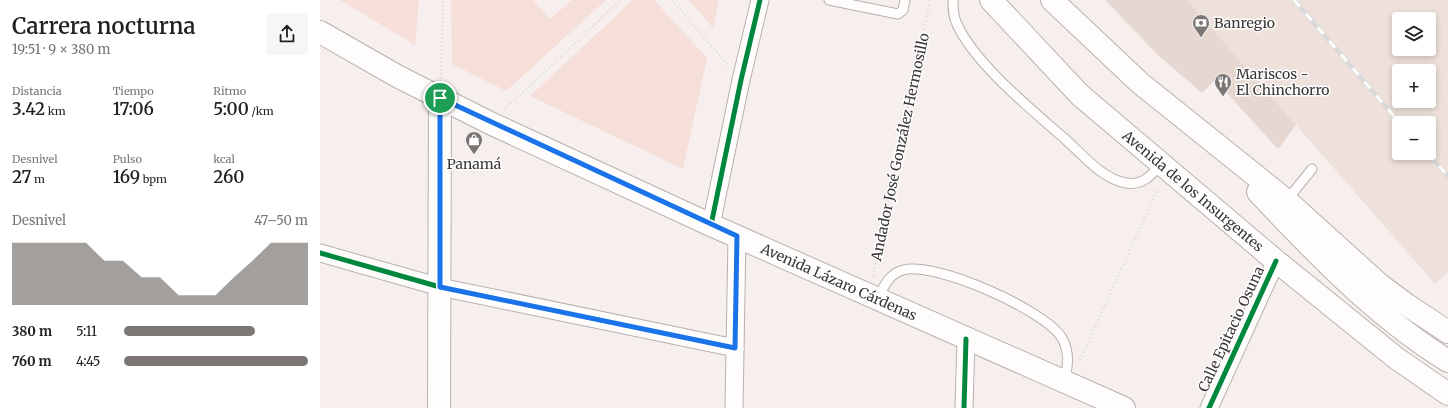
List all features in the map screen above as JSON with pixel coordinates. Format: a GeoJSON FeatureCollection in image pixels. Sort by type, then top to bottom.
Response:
{"type":"FeatureCollection","features":[{"type":"Feature","properties":{"kind":"main road","name":"Avenida de los Insurgentes"},"geometry":{"type":"LineString","coordinates":[[991,0],[1080,95],[1276,261],[1396,358],[1448,394]]}},
{"type":"Feature","properties":{"kind":"main road"},"geometry":{"type":"LineString","coordinates":[[1052,0],[1140,83],[1287,201],[1380,285],[1448,332]]}},
{"type":"Feature","properties":{"kind":"main road","name":"Avenida Lázaro Cárdenas"},"geometry":{"type":"LineString","coordinates":[[320,32],[397,76],[490,123],[711,225],[1124,408]]}},
{"type":"Feature","properties":{"kind":"main road"},"geometry":{"type":"LineString","coordinates":[[439,408],[440,98]]}},
{"type":"Feature","properties":{"kind":"main road"},"geometry":{"type":"LineString","coordinates":[[1201,132],[1304,241],[1385,315],[1421,344],[1448,361]]}},
{"type":"Feature","properties":{"kind":"street"},"geometry":{"type":"LineString","coordinates":[[711,225],[741,80],[760,0]]}},
{"type":"Feature","properties":{"kind":"street"},"geometry":{"type":"LineString","coordinates":[[734,408],[737,236]]}},
{"type":"Feature","properties":{"kind":"street"},"geometry":{"type":"LineString","coordinates":[[320,254],[440,287],[735,348]]}},
{"type":"Feature","properties":{"kind":"street","name":"Calle Epitacio Osuna"},"geometry":{"type":"LineString","coordinates":[[1208,408],[1276,261]]}},
{"type":"Feature","properties":{"kind":"street"},"geometry":{"type":"LineString","coordinates":[[964,408],[966,339]]}},
{"type":"Feature","properties":{"kind":"lane"},"geometry":{"type":"LineString","coordinates":[[829,0],[898,14],[903,10],[905,0]]}},
{"type":"Feature","properties":{"kind":"lane"},"geometry":{"type":"LineString","coordinates":[[953,0],[956,23],[974,51],[1034,112],[1101,170],[1119,181],[1135,183],[1144,181],[1164,166]]}},
{"type":"Feature","properties":{"kind":"lane"},"geometry":{"type":"LineString","coordinates":[[1287,201],[1312,169]]}},
{"type":"Feature","properties":{"kind":"lane"},"geometry":{"type":"LineString","coordinates":[[874,296],[896,273],[914,268],[927,269],[942,274],[1009,300],[1054,327],[1061,337],[1068,353],[1066,374],[1067,383]]}},
{"type":"Feature","properties":{"kind":"path"},"geometry":{"type":"LineString","coordinates":[[440,98],[443,0]]}},
{"type":"Feature","properties":{"kind":"path"},"geometry":{"type":"LineString","coordinates":[[490,123],[620,0]]}},
{"type":"Feature","properties":{"kind":"path"},"geometry":{"type":"LineString","coordinates":[[672,0],[741,80]]}},
{"type":"Feature","properties":{"kind":"path"},"geometry":{"type":"LineString","coordinates":[[1067,383],[1164,166]]}},
{"type":"Feature","properties":{"kind":"shaded area"},"geometry":{"type":"Polygon","coordinates":[[[340,0],[419,0],[415,45],[340,0]]]}},
{"type":"Feature","properties":{"kind":"shaded area"},"geometry":{"type":"Polygon","coordinates":[[[451,0],[533,0],[550,19],[572,0],[606,0],[506,91],[452,64],[451,0]]]}},
{"type":"Feature","properties":{"kind":"shaded area"},"geometry":{"type":"Polygon","coordinates":[[[633,0],[654,0],[707,58],[683,169],[530,96],[633,0]]]}},
{"type":"Feature","properties":{"kind":"shaded area"},"geometry":{"type":"Polygon","coordinates":[[[689,0],[719,0],[713,28],[689,0]]]}},
{"type":"Feature","properties":{"kind":"shaded area"},"geometry":{"type":"Polygon","coordinates":[[[1187,0],[1448,0],[1448,273],[1435,284],[1187,0]]]}},
{"type":"Feature","properties":{"kind":"building"},"geometry":{"type":"Polygon","coordinates":[[[1105,0],[1187,0],[1296,125],[1278,149],[1215,80],[1202,93],[1160,57],[1105,0]]]}},
{"type":"Feature","properties":{"kind":"railway"},"geometry":{"type":"LineString","coordinates":[[1294,0],[1394,116]]}},
{"type":"Feature","properties":{"kind":"railway"},"geometry":{"type":"LineString","coordinates":[[1433,160],[1448,176]]}},
{"type":"Feature","properties":{"kind":"cycle path"},"geometry":{"type":"LineString","coordinates":[[711,225],[741,80],[760,0]]}},
{"type":"Feature","properties":{"kind":"cycle path"},"geometry":{"type":"LineString","coordinates":[[320,253],[440,287],[735,348]]}},
{"type":"Feature","properties":{"kind":"cycle path"},"geometry":{"type":"LineString","coordinates":[[1209,408],[1276,261]]}},
{"type":"Feature","properties":{"kind":"cycle path"},"geometry":{"type":"LineString","coordinates":[[964,408],[966,339]]}},
{"type":"Feature","properties":{"kind":"place","name":"Banregio"},"geometry":{"type":"Point","coordinates":[1201,38]}},
{"type":"Feature","properties":{"kind":"place","name":"Mariscos - El Chinchorro"},"geometry":{"type":"Point","coordinates":[1223,97]}},
{"type":"Feature","properties":{"kind":"place","name":"Panamá"},"geometry":{"type":"Point","coordinates":[474,155]}},
{"type":"Feature","properties":{"kind":"route"},"geometry":{"type":"LineString","coordinates":[[440,98],[490,123],[737,236],[735,348],[440,287],[440,98]]}}]}
